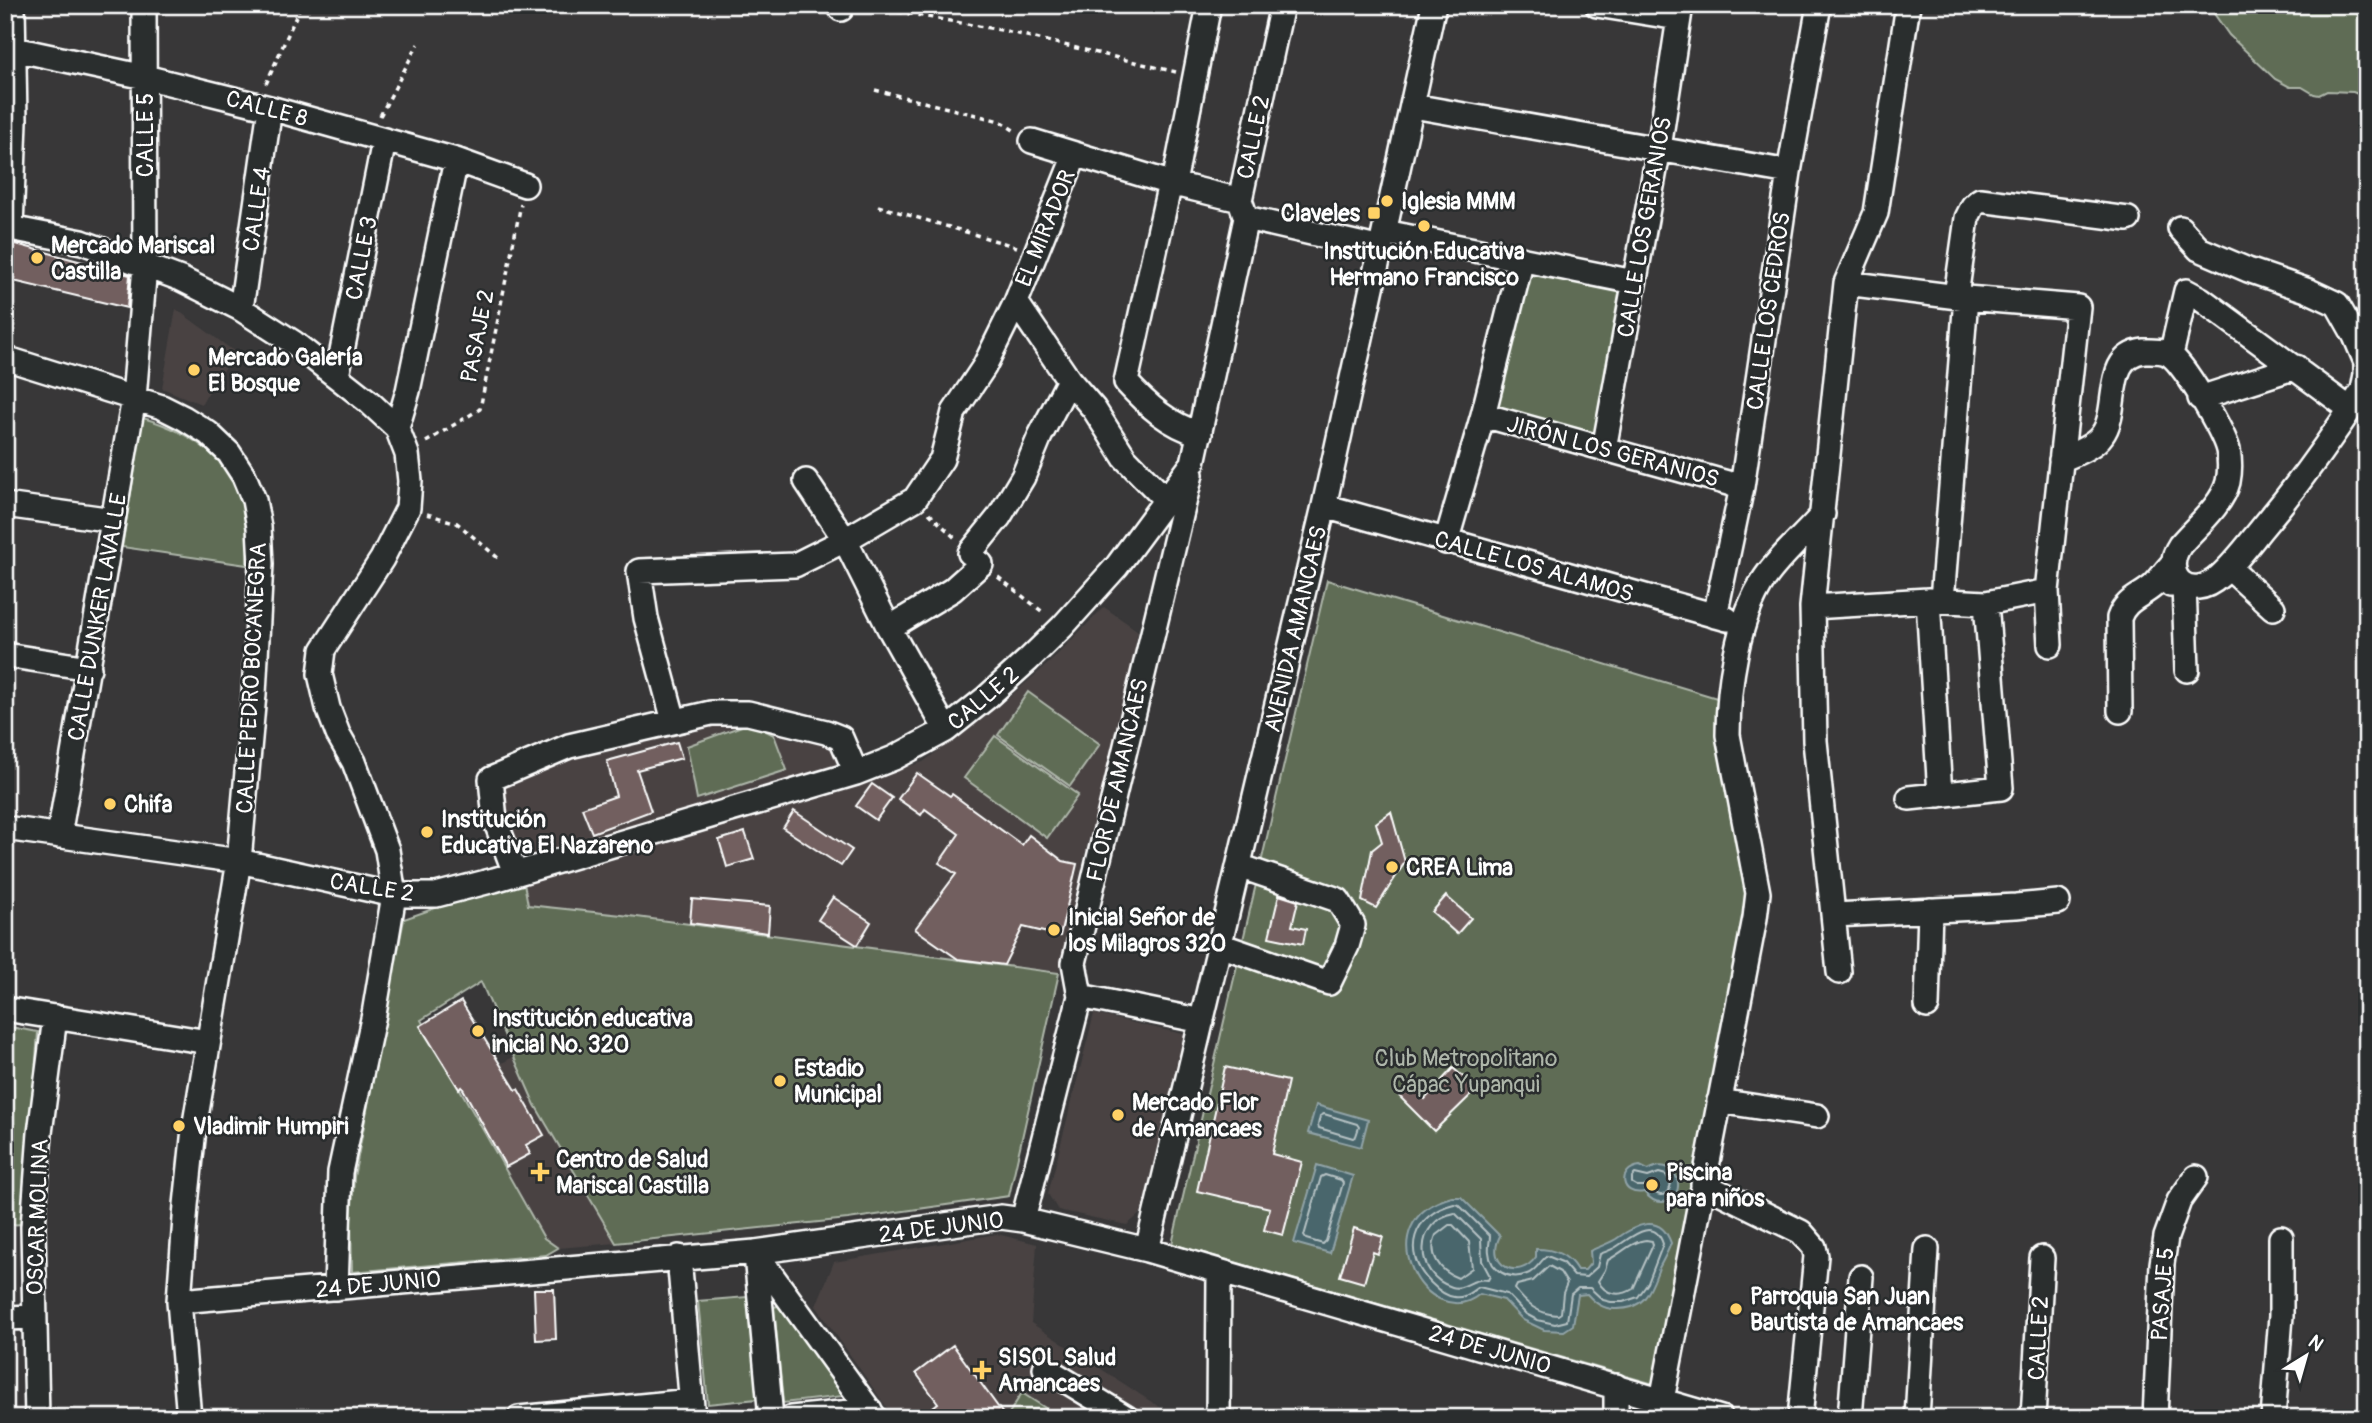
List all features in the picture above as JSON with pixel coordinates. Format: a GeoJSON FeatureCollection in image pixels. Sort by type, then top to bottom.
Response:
{"type":"FeatureCollection","features":[{"type":"Feature","properties":{"kind":"street"},"geometry":{"type":"LineString","coordinates":[[13,5],[9,48],[15,121],[8,227],[82,242],[181,279],[241,309],[337,376],[397,428],[407,454],[410,481],[408,508],[382,559],[323,650],[320,674],[328,708],[338,734],[354,762],[387,850],[394,895],[374,1014],[341,1172],[335,1287]]}},
{"type":"Feature","properties":{"kind":"street","name":"CALLE 5"},"geometry":{"type":"LineString","coordinates":[[134,398],[145,265],[144,5]]}},
{"type":"Feature","properties":{"kind":"street"},"geometry":{"type":"LineString","coordinates":[[1200,435],[1182,429],[1147,405],[1126,382],[1172,183],[1209,5]]}},
{"type":"Feature","properties":{"kind":"street","name":"CALLE 2"},"geometry":{"type":"LineString","coordinates":[[5,828],[239,861],[394,895],[436,894],[856,773],[894,758],[946,730],[986,698],[1070,619],[1117,566],[1193,463],[1282,5]]}},
{"type":"Feature","properties":{"kind":"street","name":"AVENIDA AMANCAES"},"geometry":{"type":"LineString","coordinates":[[1147,1250],[1324,506],[1434,5]]}},
{"type":"Feature","properties":{"kind":"street"},"geometry":{"type":"LineString","coordinates":[[1597,5],[1679,12]]}},
{"type":"Feature","properties":{"kind":"street","name":"CALLE LOS CEDROS"},"geometry":{"type":"LineString","coordinates":[[1715,616],[1742,486],[1789,172],[1819,5]]}},
{"type":"Feature","properties":{"kind":"street"},"geometry":{"type":"LineString","coordinates":[[1839,972],[1815,741],[1811,607],[1846,283],[1876,213],[1908,5]]}},
{"type":"Feature","properties":{"kind":"street","name":"CALLE LOS GERANIOS"},"geometry":{"type":"LineString","coordinates":[[1604,449],[1659,148],[1679,12]]}},
{"type":"Feature","properties":{"kind":"street","name":"CALLE 8"},"geometry":{"type":"LineString","coordinates":[[9,48],[263,106],[456,160],[525,185]]}},
{"type":"Feature","properties":{"kind":"street","name":"CALLE 4"},"geometry":{"type":"LineString","coordinates":[[241,309],[263,106]]}},
{"type":"Feature","properties":{"kind":"street"},"geometry":{"type":"LineString","coordinates":[[1413,106],[1789,172]]}},
{"type":"Feature","properties":{"kind":"street","name":"CALLE 3"},"geometry":{"type":"LineString","coordinates":[[337,376],[377,139]]}},
{"type":"Feature","properties":{"kind":"street"},"geometry":{"type":"LineString","coordinates":[[1032,141],[1172,183],[1243,209],[1383,240],[1522,259],[1634,282]]}},
{"type":"Feature","properties":{"kind":"street","name":"EL MIRADOR"},"geometry":{"type":"LineString","coordinates":[[674,720],[646,618],[639,570],[795,565],[845,540],[915,499],[942,459],[954,412],[984,367],[1016,302],[1075,155]]}},
{"type":"Feature","properties":{"kind":"street"},"geometry":{"type":"LineString","coordinates":[[397,428],[408,390],[456,160]]}},
{"type":"Feature","properties":{"kind":"street"},"geometry":{"type":"LineString","coordinates":[[1940,795],[1936,600],[1967,218],[1973,206],[1980,200],[2128,219]]}},
{"type":"Feature","properties":{"kind":"street"},"geometry":{"type":"LineString","coordinates":[[2152,586],[2184,585],[2194,589],[2204,588],[2229,568],[2298,484],[2350,409],[2366,380],[2365,362],[2355,335],[2337,304],[2199,249],[2180,228]]}},
{"type":"Feature","properties":{"kind":"street"},"geometry":{"type":"LineString","coordinates":[[1446,542],[1483,415],[1522,259]]}},
{"type":"Feature","properties":{"kind":"street"},"geometry":{"type":"LineString","coordinates":[[1846,283],[2078,307],[2047,591],[2050,645]]}},
{"type":"Feature","properties":{"kind":"street"},"geometry":{"type":"LineString","coordinates":[[2171,355],[2186,291],[2296,367],[2350,409]]}},
{"type":"Feature","properties":{"kind":"street"},"geometry":{"type":"LineString","coordinates":[[1016,302],[1069,380],[1094,408],[1125,458],[1166,500]]}},
{"type":"Feature","properties":{"kind":"street"},"geometry":{"type":"LineString","coordinates":[[2061,460],[2101,436],[2108,422],[2120,365],[2130,355],[2158,351],[2171,355],[2221,432],[2227,449],[2228,481],[2224,493],[2180,545],[2175,552],[2173,563],[2184,585],[2187,670]]}},
{"type":"Feature","properties":{"kind":"street","name":"CALLE PEDRO BOCANEGRA"},"geometry":{"type":"LineString","coordinates":[[5,358],[134,398],[184,418],[208,433],[229,453],[244,475],[254,500],[259,527],[261,564],[254,694],[239,861],[192,1142],[179,1301],[190,1418]]}},
{"type":"Feature","properties":{"kind":"street"},"geometry":{"type":"LineString","coordinates":[[2200,398],[2296,367]]}},
{"type":"Feature","properties":{"kind":"street"},"geometry":{"type":"LineString","coordinates":[[889,628],[952,590],[975,558],[1023,477],[1040,436],[1069,380]]}},
{"type":"Feature","properties":{"kind":"street","name":"CALLE DUNKER LAVALLE"},"geometry":{"type":"LineString","coordinates":[[59,836],[134,398]]}},
{"type":"Feature","properties":{"kind":"street","name":"JIRÓN LOS GERANIOS"},"geometry":{"type":"LineString","coordinates":[[1483,415],[1742,486]]}},
{"type":"Feature","properties":{"kind":"street","name":"FLOR DE AMANCAES"},"geometry":{"type":"LineString","coordinates":[[1023,1220],[1080,996],[1074,963],[1193,463]]}},
{"type":"Feature","properties":{"kind":"street"},"geometry":{"type":"LineString","coordinates":[[806,481],[845,540],[889,628],[946,730]]}},
{"type":"Feature","properties":{"kind":"street"},"geometry":{"type":"LineString","coordinates":[[5,505],[113,520]]}},
{"type":"Feature","properties":{"kind":"street","name":"CALLE LOS ALAMOS"},"geometry":{"type":"LineString","coordinates":[[1324,506],[1744,624]]}},
{"type":"Feature","properties":{"kind":"street"},"geometry":{"type":"LineString","coordinates":[[1662,1400],[1758,893],[1728,735],[1731,692],[1744,624],[1752,600],[1766,577],[1823,514]]}},
{"type":"Feature","properties":{"kind":"street"},"geometry":{"type":"LineString","coordinates":[[2120,711],[2119,618],[2128,602],[2152,586],[2173,563]]}},
{"type":"Feature","properties":{"kind":"street"},"geometry":{"type":"LineString","coordinates":[[1766,577],[1782,569],[1792,568],[1803,570],[1814,578]]}},
{"type":"Feature","properties":{"kind":"street"},"geometry":{"type":"LineString","coordinates":[[2229,568],[2273,608]]}},
{"type":"Feature","properties":{"kind":"street"},"geometry":{"type":"LineString","coordinates":[[1811,607],[1936,600],[1986,603],[2047,591]]}},
{"type":"Feature","properties":{"kind":"street"},"geometry":{"type":"LineString","coordinates":[[1909,799],[2001,788],[1986,603]]}},
{"type":"Feature","properties":{"kind":"street"},"geometry":{"type":"LineString","coordinates":[[5,655],[89,668]]}},
{"type":"Feature","properties":{"kind":"street"},"geometry":{"type":"LineString","coordinates":[[515,873],[495,820],[491,779],[569,747],[674,720],[711,713],[748,713],[827,732],[841,738],[856,773]]}},
{"type":"Feature","properties":{"kind":"street"},"geometry":{"type":"LineString","coordinates":[[1220,945],[1329,983],[1347,946],[1353,925],[1338,900],[1239,866]]}},
{"type":"Feature","properties":{"kind":"street"},"geometry":{"type":"LineString","coordinates":[[1834,915],[2058,902]]}},
{"type":"Feature","properties":{"kind":"street"},"geometry":{"type":"LineString","coordinates":[[1927,1006],[1930,910]]}},
{"type":"Feature","properties":{"kind":"street"},"geometry":{"type":"LineString","coordinates":[[1080,996],[1202,1021]]}},
{"type":"Feature","properties":{"kind":"street"},"geometry":{"type":"LineString","coordinates":[[5,1009],[208,1042]]}},
{"type":"Feature","properties":{"kind":"street","name":"OSCAR MOLINA"},"geometry":{"type":"LineString","coordinates":[[37,1418],[34,1213],[40,1133],[55,1017]]}},
{"type":"Feature","properties":{"kind":"street"},"geometry":{"type":"LineString","coordinates":[[1719,1101],[1817,1116]]}},
{"type":"Feature","properties":{"kind":"street","name":"PASAJE 5"},"geometry":{"type":"LineString","coordinates":[[2155,1418],[2162,1264],[2166,1237],[2179,1201],[2196,1177]]}},
{"type":"Feature","properties":{"kind":"street"},"geometry":{"type":"LineString","coordinates":[[1703,1184],[1801,1232],[1814,1247],[1816,1256],[1800,1418]]}},
{"type":"Feature","properties":{"kind":"street","name":"24 DE JUNIO"},"geometry":{"type":"LineString","coordinates":[[179,1301],[755,1252],[1001,1217],[1147,1250],[1721,1418]]}},
{"type":"Feature","properties":{"kind":"street"},"geometry":{"type":"LineString","coordinates":[[2273,1418],[2281,1316],[2281,1238]]}},
{"type":"Feature","properties":{"kind":"street"},"geometry":{"type":"LineString","coordinates":[[1917,1418],[1927,1249]]}},
{"type":"Feature","properties":{"kind":"street"},"geometry":{"type":"LineString","coordinates":[[755,1252],[872,1414]]}},
{"type":"Feature","properties":{"kind":"street"},"geometry":{"type":"LineString","coordinates":[[755,1252],[771,1418]]}},
{"type":"Feature","properties":{"kind":"street"},"geometry":{"type":"LineString","coordinates":[[519,1418],[692,1409],[679,1257]]}},
{"type":"Feature","properties":{"kind":"street","name":"CALLE 2"},"geometry":{"type":"LineString","coordinates":[[2033,1418],[2042,1258]]}},
{"type":"Feature","properties":{"kind":"street"},"geometry":{"type":"LineString","coordinates":[[1219,1272],[1219,1418]]}},
{"type":"Feature","properties":{"kind":"street"},"geometry":{"type":"LineString","coordinates":[[1850,1418],[1861,1277]]}},
{"type":"Feature","properties":{"kind":"street"},"geometry":{"type":"LineString","coordinates":[[5,1318],[34,1317]]}},
{"type":"Feature","properties":{"kind":"street"},"geometry":{"type":"LineString","coordinates":[[1045,1368],[1127,1418]]}},
{"type":"Feature","properties":{"kind":"street"},"geometry":{"type":"LineString","coordinates":[[1616,1386],[1616,1418]]}},
{"type":"Feature","properties":{"kind":"street"},"geometry":{"type":"LineString","coordinates":[[791,1418],[872,1414]]}},
{"type":"Feature","properties":{"kind":"path"},"geometry":{"type":"LineString","coordinates":[[263,106],[302,5]]}},
{"type":"Feature","properties":{"kind":"path"},"geometry":{"type":"LineString","coordinates":[[888,10],[1006,32],[1195,77]]}},
{"type":"Feature","properties":{"kind":"path"},"geometry":{"type":"LineString","coordinates":[[377,139],[394,85],[418,44]]}},
{"type":"Feature","properties":{"kind":"path"},"geometry":{"type":"LineString","coordinates":[[875,90],[1000,121],[1032,141]]}},
{"type":"Feature","properties":{"kind":"path","name":"PASAJE 2"},"geometry":{"type":"LineString","coordinates":[[407,454],[480,410],[525,185]]}},
{"type":"Feature","properties":{"kind":"path"},"geometry":{"type":"LineString","coordinates":[[878,206],[1035,252]]}},
{"type":"Feature","properties":{"kind":"path"},"geometry":{"type":"LineString","coordinates":[[408,508],[457,523],[498,558]]}},
{"type":"Feature","properties":{"kind":"shaded area","name":"Mercado Galería El Bosque"},"geometry":{"type":"Polygon","coordinates":[[[176,309],[235,352],[201,404],[162,388],[176,309]]]}},
{"type":"Feature","properties":{"kind":"shaded area"},"geometry":{"type":"Polygon","coordinates":[[[1104,607],[1138,631],[1124,704],[1084,858],[1059,973],[528,905],[524,883],[923,762],[1005,701],[1049,663],[1104,607]]]}},
{"type":"Feature","properties":{"kind":"shaded area"},"geometry":{"type":"Polygon","coordinates":[[[748,716],[792,740],[830,740],[846,767],[519,863],[503,814],[499,785],[579,751],[748,716]]]}},
{"type":"Feature","properties":{"kind":"shaded area","name":"Mercado Flor de Amancaes"},"geometry":{"type":"Polygon","coordinates":[[[1094,1014],[1187,1035],[1141,1213],[1127,1225],[1058,1210],[1048,1194],[1094,1014]]]}},
{"type":"Feature","properties":{"kind":"shaded area","name":"Centro de Salud Mariscal Castilla"},"geometry":{"type":"Polygon","coordinates":[[[513,1057],[535,1105],[616,1243],[558,1248],[544,1238],[458,1088],[513,1057]]]}},
{"type":"Feature","properties":{"kind":"shaded area","name":"SISOL Salud Amancaes"},"geometry":{"type":"Polygon","coordinates":[[[997,1234],[1037,1244],[1031,1323],[1176,1418],[894,1418],[816,1306],[834,1262],[997,1234]]]}},
{"type":"Feature","properties":{"kind":"green space"},"geometry":{"type":"Polygon","coordinates":[[[2208,5],[2367,5],[2367,98],[2353,92],[2327,91],[2314,94],[2302,87],[2290,87],[2275,79],[2229,35],[2208,5]]]}},
{"type":"Feature","properties":{"kind":"green space"},"geometry":{"type":"Polygon","coordinates":[[[1532,270],[1623,289],[1597,434],[1496,407],[1532,270]]]}},
{"type":"Feature","properties":{"kind":"green space"},"geometry":{"type":"Polygon","coordinates":[[[143,418],[195,441],[210,452],[234,481],[247,517],[247,565],[122,547],[143,418]]]}},
{"type":"Feature","properties":{"kind":"green space","name":"Club Metropolitano Cápac Yupanqui"},"geometry":{"type":"Polygon","coordinates":[[[1327,580],[1717,698],[1719,738],[1748,897],[1657,1385],[1172,1244],[1327,580]]]}},
{"type":"Feature","properties":{"kind":"green space"},"geometry":{"type":"Polygon","coordinates":[[[1028,692],[1100,744],[1070,786],[998,735],[1028,692]]]}},
{"type":"Feature","properties":{"kind":"green space"},"geometry":{"type":"Polygon","coordinates":[[[750,723],[774,735],[787,770],[697,799],[687,746],[750,723]]]}},
{"type":"Feature","properties":{"kind":"green space"},"geometry":{"type":"Polygon","coordinates":[[[995,736],[1078,795],[1047,838],[964,778],[995,736]]]}},
{"type":"Feature","properties":{"kind":"green space","name":"Estadio Municipal"},"geometry":{"type":"Polygon","coordinates":[[[524,883],[528,905],[1059,973],[1009,1196],[848,1219],[616,1243],[535,1105],[481,982],[421,1020],[544,1238],[558,1248],[546,1255],[352,1272],[354,1177],[404,919],[484,891],[524,883]]]}},
{"type":"Feature","properties":{"kind":"green space"},"geometry":{"type":"Polygon","coordinates":[[[5,1026],[38,1032],[24,1224],[5,1225],[5,1026]]]}},
{"type":"Feature","properties":{"kind":"green space"},"geometry":{"type":"Polygon","coordinates":[[[747,1297],[757,1399],[708,1404],[698,1301],[747,1297]]]}},
{"type":"Feature","properties":{"kind":"green space"},"geometry":{"type":"Polygon","coordinates":[[[781,1305],[843,1396],[783,1403],[774,1307],[781,1305]]]}},
{"type":"Feature","properties":{"kind":"green space"},"geometry":{"type":"Polygon","coordinates":[[[1022,1393],[1061,1418],[1006,1418],[1022,1393]]]}},
{"type":"Feature","properties":{"kind":"water"},"geometry":{"type":"Polygon","coordinates":[[[1316,1105],[1368,1120],[1361,1147],[1308,1133],[1316,1105]]]}},
{"type":"Feature","properties":{"kind":"water"},"geometry":{"type":"Polygon","coordinates":[[[1317,1165],[1353,1176],[1330,1253],[1294,1243],[1317,1165]]]}},
{"type":"Feature","properties":{"kind":"water","name":"Piscina para niños"},"geometry":{"type":"Polygon","coordinates":[[[1640,1166],[1648,1170],[1658,1166],[1667,1167],[1673,1172],[1678,1186],[1671,1199],[1657,1202],[1644,1192],[1636,1192],[1626,1187],[1624,1182],[1627,1172],[1640,1166]]]}},
{"type":"Feature","properties":{"kind":"water"},"geometry":{"type":"Polygon","coordinates":[[[1452,1197],[1461,1197],[1500,1236],[1497,1255],[1500,1262],[1513,1269],[1529,1264],[1536,1257],[1536,1249],[1560,1254],[1577,1270],[1585,1270],[1591,1263],[1590,1251],[1646,1224],[1660,1227],[1671,1243],[1649,1292],[1640,1303],[1625,1309],[1611,1309],[1600,1305],[1587,1294],[1578,1295],[1573,1325],[1564,1331],[1544,1330],[1523,1320],[1504,1300],[1480,1294],[1460,1303],[1441,1300],[1425,1288],[1413,1270],[1407,1249],[1411,1228],[1425,1210],[1452,1197]]]}},
{"type":"Feature","properties":{"kind":"building","name":"Mercado Mariscal Castilla"},"geometry":{"type":"Polygon","coordinates":[[[5,241],[130,275],[127,308],[5,279],[5,241]]]}},
{"type":"Feature","properties":{"kind":"building"},"geometry":{"type":"Polygon","coordinates":[[[677,742],[682,758],[637,770],[651,811],[592,833],[582,808],[616,796],[607,761],[677,742]]]}},
{"type":"Feature","properties":{"kind":"building"},"geometry":{"type":"Polygon","coordinates":[[[917,773],[950,796],[952,794],[1022,845],[1029,835],[1063,861],[1077,864],[1060,936],[1023,927],[1004,965],[958,959],[915,929],[956,874],[939,863],[959,834],[925,809],[921,815],[898,799],[917,773]]]}},
{"type":"Feature","properties":{"kind":"building"},"geometry":{"type":"Polygon","coordinates":[[[872,784],[892,798],[876,820],[856,806],[872,784]]]}},
{"type":"Feature","properties":{"kind":"building"},"geometry":{"type":"Polygon","coordinates":[[[794,811],[852,850],[841,866],[783,828],[794,811]]]}},
{"type":"Feature","properties":{"kind":"building"},"geometry":{"type":"Polygon","coordinates":[[[1391,812],[1405,862],[1376,908],[1362,901],[1372,850],[1382,842],[1376,823],[1391,812]]]}},
{"type":"Feature","properties":{"kind":"building"},"geometry":{"type":"Polygon","coordinates":[[[745,832],[754,859],[727,867],[719,840],[745,832]]]}},
{"type":"Feature","properties":{"kind":"building"},"geometry":{"type":"Polygon","coordinates":[[[1279,895],[1298,901],[1292,926],[1306,929],[1303,944],[1269,937],[1279,895]]]}},
{"type":"Feature","properties":{"kind":"building"},"geometry":{"type":"Polygon","coordinates":[[[1446,896],[1471,918],[1457,934],[1432,912],[1446,896]]]}},
{"type":"Feature","properties":{"kind":"building"},"geometry":{"type":"Polygon","coordinates":[[[833,897],[871,922],[857,945],[818,920],[833,897]]]}},
{"type":"Feature","properties":{"kind":"building"},"geometry":{"type":"Polygon","coordinates":[[[692,899],[770,906],[768,933],[690,923],[692,899]]]}},
{"type":"Feature","properties":{"kind":"building"},"geometry":{"type":"Polygon","coordinates":[[[461,1001],[516,1090],[518,1089],[544,1135],[526,1145],[530,1154],[506,1167],[462,1087],[459,1089],[420,1026],[461,1001]]]}},
{"type":"Feature","properties":{"kind":"building"},"geometry":{"type":"Polygon","coordinates":[[[1225,1067],[1288,1081],[1272,1154],[1302,1162],[1283,1235],[1264,1230],[1270,1208],[1197,1191],[1225,1067]]]}},
{"type":"Feature","properties":{"kind":"building"},"geometry":{"type":"Polygon","coordinates":[[[1453,1068],[1477,1089],[1434,1131],[1399,1096],[1410,1084],[1425,1099],[1453,1068]]]}},
{"type":"Feature","properties":{"kind":"building"},"geometry":{"type":"Polygon","coordinates":[[[1354,1228],[1383,1237],[1378,1254],[1373,1252],[1364,1283],[1340,1276],[1354,1228]]]}},
{"type":"Feature","properties":{"kind":"building"},"geometry":{"type":"Polygon","coordinates":[[[534,1289],[554,1289],[556,1339],[536,1340],[534,1289]]]}},
{"type":"Feature","properties":{"kind":"building"},"geometry":{"type":"Polygon","coordinates":[[[953,1345],[1006,1418],[919,1418],[938,1403],[916,1373],[953,1345]]]}},
{"type":"Feature","properties":{"kind":"place","name":"Iglesia MMM"},"geometry":{"type":"Point","coordinates":[1387,201]}},
{"type":"Feature","properties":{"kind":"place","name":"Claveles"},"geometry":{"type":"Point","coordinates":[1374,213]}},
{"type":"Feature","properties":{"kind":"place","name":"Institución Educativa Hermano Francisco"},"geometry":{"type":"Point","coordinates":[1424,226]}},
{"type":"Feature","properties":{"kind":"place","name":"Mercado Mariscal Castilla"},"geometry":{"type":"Point","coordinates":[37,258]}},
{"type":"Feature","properties":{"kind":"place","name":"Mercado Galería El Bosque"},"geometry":{"type":"Point","coordinates":[194,370]}},
{"type":"Feature","properties":{"kind":"place","name":"Chifa"},"geometry":{"type":"Point","coordinates":[110,804]}},
{"type":"Feature","properties":{"kind":"place","name":"Institución Educativa El Nazareno"},"geometry":{"type":"Point","coordinates":[427,832]}},
{"type":"Feature","properties":{"kind":"place","name":"CREA Lima"},"geometry":{"type":"Point","coordinates":[1392,867]}},
{"type":"Feature","properties":{"kind":"place","name":"Inicial Señor de los Milagros 320"},"geometry":{"type":"Point","coordinates":[1054,930]}},
{"type":"Feature","properties":{"kind":"place","name":"Institución educativa inicial No. 320"},"geometry":{"type":"Point","coordinates":[478,1031]}},
{"type":"Feature","properties":{"kind":"place","name":"Estadio Municipal"},"geometry":{"type":"Point","coordinates":[780,1081]}},
{"type":"Feature","properties":{"kind":"place","name":"Mercado Flor de Amancaes"},"geometry":{"type":"Point","coordinates":[1118,1115]}},
{"type":"Feature","properties":{"kind":"place","name":"Vladimir Humpiri"},"geometry":{"type":"Point","coordinates":[179,1126]}},
{"type":"Feature","properties":{"kind":"place","name":"Centro de Salud Mariscal Castilla"},"geometry":{"type":"Point","coordinates":[540,1172]}},
{"type":"Feature","properties":{"kind":"place","name":"Piscina para niños"},"geometry":{"type":"Point","coordinates":[1652,1185]}},
{"type":"Feature","properties":{"kind":"place","name":"Parroquia San Juan Bautista de Amancaes"},"geometry":{"type":"Point","coordinates":[1736,1309]}},
{"type":"Feature","properties":{"kind":"place","name":"SISOL Salud Amancaes"},"geometry":{"type":"Point","coordinates":[982,1370]}}]}
